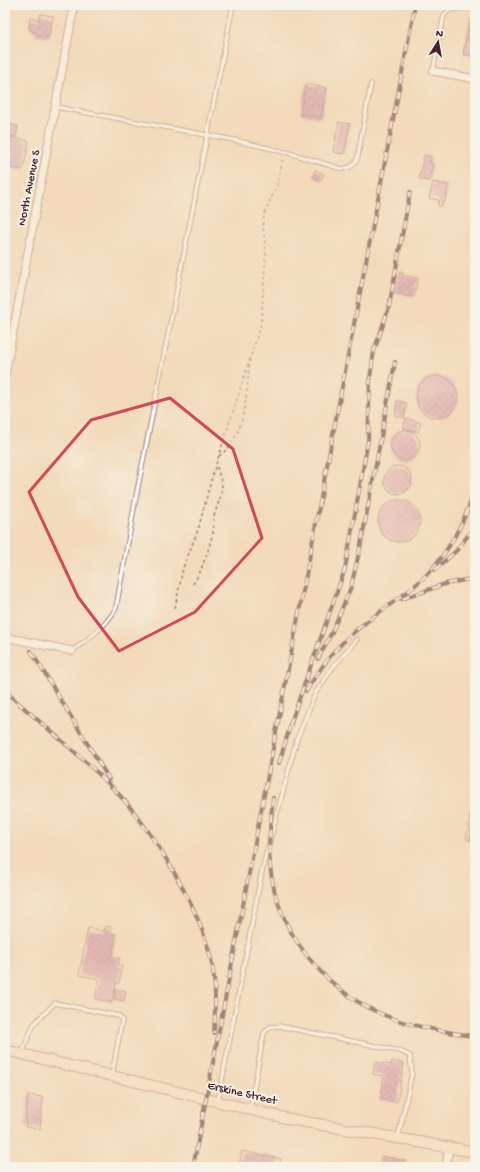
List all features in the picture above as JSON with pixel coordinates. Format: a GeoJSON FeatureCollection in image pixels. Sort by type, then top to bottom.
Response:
{"type":"FeatureCollection","features":[{"type":"Feature","properties":{"kind":"main road","name":"Erskine Street"},"geometry":{"type":"LineString","coordinates":[[5,1050],[326,1127],[475,1152]]}},
{"type":"Feature","properties":{"kind":"street","name":"North Avenue S"},"geometry":{"type":"LineString","coordinates":[[5,376],[73,12],[70,5]]}},
{"type":"Feature","properties":{"kind":"street"},"geometry":{"type":"LineString","coordinates":[[433,71],[475,79]]}},
{"type":"Feature","properties":{"kind":"street"},"geometry":{"type":"LineString","coordinates":[[5,637],[72,651]]}},
{"type":"Feature","properties":{"kind":"street"},"geometry":{"type":"LineString","coordinates":[[446,1167],[449,1148]]}},
{"type":"Feature","properties":{"kind":"lane"},"geometry":{"type":"LineString","coordinates":[[72,651],[103,627],[111,618],[116,608],[136,497],[233,5]]}},
{"type":"Feature","properties":{"kind":"lane"},"geometry":{"type":"LineString","coordinates":[[433,71],[444,15],[450,10],[475,7]]}},
{"type":"Feature","properties":{"kind":"lane"},"geometry":{"type":"LineString","coordinates":[[56,107],[207,135],[283,152],[342,169],[352,167],[357,160],[371,84]]}},
{"type":"Feature","properties":{"kind":"lane"},"geometry":{"type":"LineString","coordinates":[[218,1102],[263,866],[297,739],[314,694],[333,667],[357,640]]}},
{"type":"Feature","properties":{"kind":"lane"},"geometry":{"type":"LineString","coordinates":[[22,1054],[34,1024],[55,1003],[119,1016],[122,1020],[112,1076]]}},
{"type":"Feature","properties":{"kind":"lane"},"geometry":{"type":"LineString","coordinates":[[250,1110],[264,1033],[270,1027],[279,1026],[400,1051],[410,1056],[412,1073],[398,1139]]}},
{"type":"Feature","properties":{"kind":"path"},"geometry":{"type":"LineString","coordinates":[[175,608],[183,568],[198,530],[219,456],[261,324],[266,251],[263,232],[264,215],[277,185],[282,168],[283,152]]}},
{"type":"Feature","properties":{"kind":"path"},"geometry":{"type":"LineString","coordinates":[[219,456],[228,450],[236,438],[242,417],[251,354]]}},
{"type":"Feature","properties":{"kind":"path"},"geometry":{"type":"LineString","coordinates":[[193,584],[208,551],[213,533],[214,516],[221,495],[222,485],[217,465]]}},
{"type":"Feature","properties":{"kind":"highlighted area"},"geometry":{"type":"Polygon","coordinates":[[[170,398],[233,449],[262,538],[195,612],[119,651],[78,597],[29,492],[91,420],[170,398]]]}},
{"type":"Feature","properties":{"kind":"building"},"geometry":{"type":"Polygon","coordinates":[[[40,14],[53,16],[49,38],[36,36],[36,32],[31,31],[29,28],[30,18],[39,20],[40,14]]]}},
{"type":"Feature","properties":{"kind":"building"},"geometry":{"type":"Polygon","coordinates":[[[470,19],[475,20],[475,42],[469,41],[469,43],[475,45],[475,56],[463,54],[470,19]]]}},
{"type":"Feature","properties":{"kind":"building"},"geometry":{"type":"Polygon","coordinates":[[[306,84],[327,88],[321,118],[300,114],[306,84]]]}},
{"type":"Feature","properties":{"kind":"building"},"geometry":{"type":"Polygon","coordinates":[[[339,122],[350,124],[344,154],[333,152],[339,122]]]}},
{"type":"Feature","properties":{"kind":"building"},"geometry":{"type":"Polygon","coordinates":[[[11,125],[18,126],[16,137],[9,136],[11,125]]]}},
{"type":"Feature","properties":{"kind":"building"},"geometry":{"type":"Polygon","coordinates":[[[5,136],[29,141],[23,170],[5,167],[5,136]]]}},
{"type":"Feature","properties":{"kind":"building"},"geometry":{"type":"Polygon","coordinates":[[[424,155],[431,157],[430,163],[433,164],[429,181],[419,179],[424,155]]]}},
{"type":"Feature","properties":{"kind":"building"},"geometry":{"type":"Polygon","coordinates":[[[315,170],[324,174],[321,181],[313,177],[315,170]]]}},
{"type":"Feature","properties":{"kind":"building"},"geometry":{"type":"Polygon","coordinates":[[[433,182],[448,185],[445,202],[443,201],[442,206],[438,205],[439,200],[429,198],[433,182]]]}},
{"type":"Feature","properties":{"kind":"building"},"geometry":{"type":"Polygon","coordinates":[[[400,272],[403,272],[402,275],[418,278],[414,297],[395,293],[400,272]]]}},
{"type":"Feature","properties":{"kind":"building"},"geometry":{"type":"Polygon","coordinates":[[[437,376],[452,382],[458,397],[452,412],[437,418],[422,412],[416,397],[422,382],[437,376]]]}},
{"type":"Feature","properties":{"kind":"building"},"geometry":{"type":"Polygon","coordinates":[[[397,401],[407,403],[404,418],[395,416],[397,401]]]}},
{"type":"Feature","properties":{"kind":"building"},"geometry":{"type":"Polygon","coordinates":[[[406,418],[421,423],[418,432],[403,428],[406,418]]]}},
{"type":"Feature","properties":{"kind":"building"},"geometry":{"type":"Polygon","coordinates":[[[405,430],[415,435],[420,445],[415,455],[405,460],[395,455],[390,445],[395,435],[405,430]]]}},
{"type":"Feature","properties":{"kind":"building"},"geometry":{"type":"Polygon","coordinates":[[[398,466],[404,467],[408,470],[411,474],[411,486],[408,490],[404,493],[398,494],[392,493],[388,490],[385,486],[384,480],[385,474],[388,470],[392,467],[398,466]]]}},
{"type":"Feature","properties":{"kind":"building"},"geometry":{"type":"Polygon","coordinates":[[[395,500],[403,500],[414,506],[420,517],[420,525],[414,536],[403,542],[395,542],[384,536],[378,525],[378,517],[384,506],[395,500]]]}},
{"type":"Feature","properties":{"kind":"building"},"geometry":{"type":"Polygon","coordinates":[[[471,812],[475,813],[475,841],[466,839],[471,812]]]}},
{"type":"Feature","properties":{"kind":"building"},"geometry":{"type":"Polygon","coordinates":[[[105,926],[111,927],[110,932],[116,934],[112,957],[120,958],[118,965],[122,966],[119,983],[116,983],[112,1002],[95,999],[99,979],[79,975],[88,928],[104,931],[105,926]]]}},
{"type":"Feature","properties":{"kind":"building"},"geometry":{"type":"Polygon","coordinates":[[[116,989],[126,991],[124,1001],[114,999],[116,989]]]}},
{"type":"Feature","properties":{"kind":"building"},"geometry":{"type":"Polygon","coordinates":[[[392,1061],[404,1063],[397,1102],[380,1099],[384,1076],[373,1074],[375,1062],[391,1065],[392,1061]]]}},
{"type":"Feature","properties":{"kind":"building"},"geometry":{"type":"Polygon","coordinates":[[[28,1095],[43,1097],[40,1129],[25,1127],[28,1095]]]}},
{"type":"Feature","properties":{"kind":"building"},"geometry":{"type":"Polygon","coordinates":[[[242,1151],[281,1159],[279,1167],[239,1167],[242,1151]]]}},
{"type":"Feature","properties":{"kind":"building"},"geometry":{"type":"Polygon","coordinates":[[[381,1156],[406,1161],[405,1167],[379,1167],[381,1156]]]}},
{"type":"Feature","properties":{"kind":"railway"},"geometry":{"type":"LineString","coordinates":[[193,1167],[415,5]]}},
{"type":"Feature","properties":{"kind":"railway"},"geometry":{"type":"LineString","coordinates":[[290,725],[345,569],[368,441],[370,378],[374,351],[389,307],[410,192]]}},
{"type":"Feature","properties":{"kind":"railway"},"geometry":{"type":"LineString","coordinates":[[318,659],[332,632],[351,587],[361,544],[395,362]]}},
{"type":"Feature","properties":{"kind":"railway"},"geometry":{"type":"LineString","coordinates":[[306,691],[316,675],[345,640],[413,587],[432,569],[446,551],[458,531],[475,489]]}},
{"type":"Feature","properties":{"kind":"railway"},"geometry":{"type":"LineString","coordinates":[[435,570],[457,550],[475,526]]}},
{"type":"Feature","properties":{"kind":"railway"},"geometry":{"type":"LineString","coordinates":[[402,599],[445,584],[475,578]]}},
{"type":"Feature","properties":{"kind":"railway"},"geometry":{"type":"LineString","coordinates":[[31,651],[109,779]]}},
{"type":"Feature","properties":{"kind":"railway"},"geometry":{"type":"LineString","coordinates":[[5,691],[84,760],[109,784],[125,802],[159,848],[190,902],[210,954],[215,992],[214,1033]]}},
{"type":"Feature","properties":{"kind":"railway"},"geometry":{"type":"LineString","coordinates":[[279,763],[292,720]]}},
{"type":"Feature","properties":{"kind":"railway"},"geometry":{"type":"LineString","coordinates":[[273,798],[269,849],[272,879],[278,902],[287,924],[313,963],[329,980],[348,995],[389,1017],[420,1027],[475,1037]]}}]}
